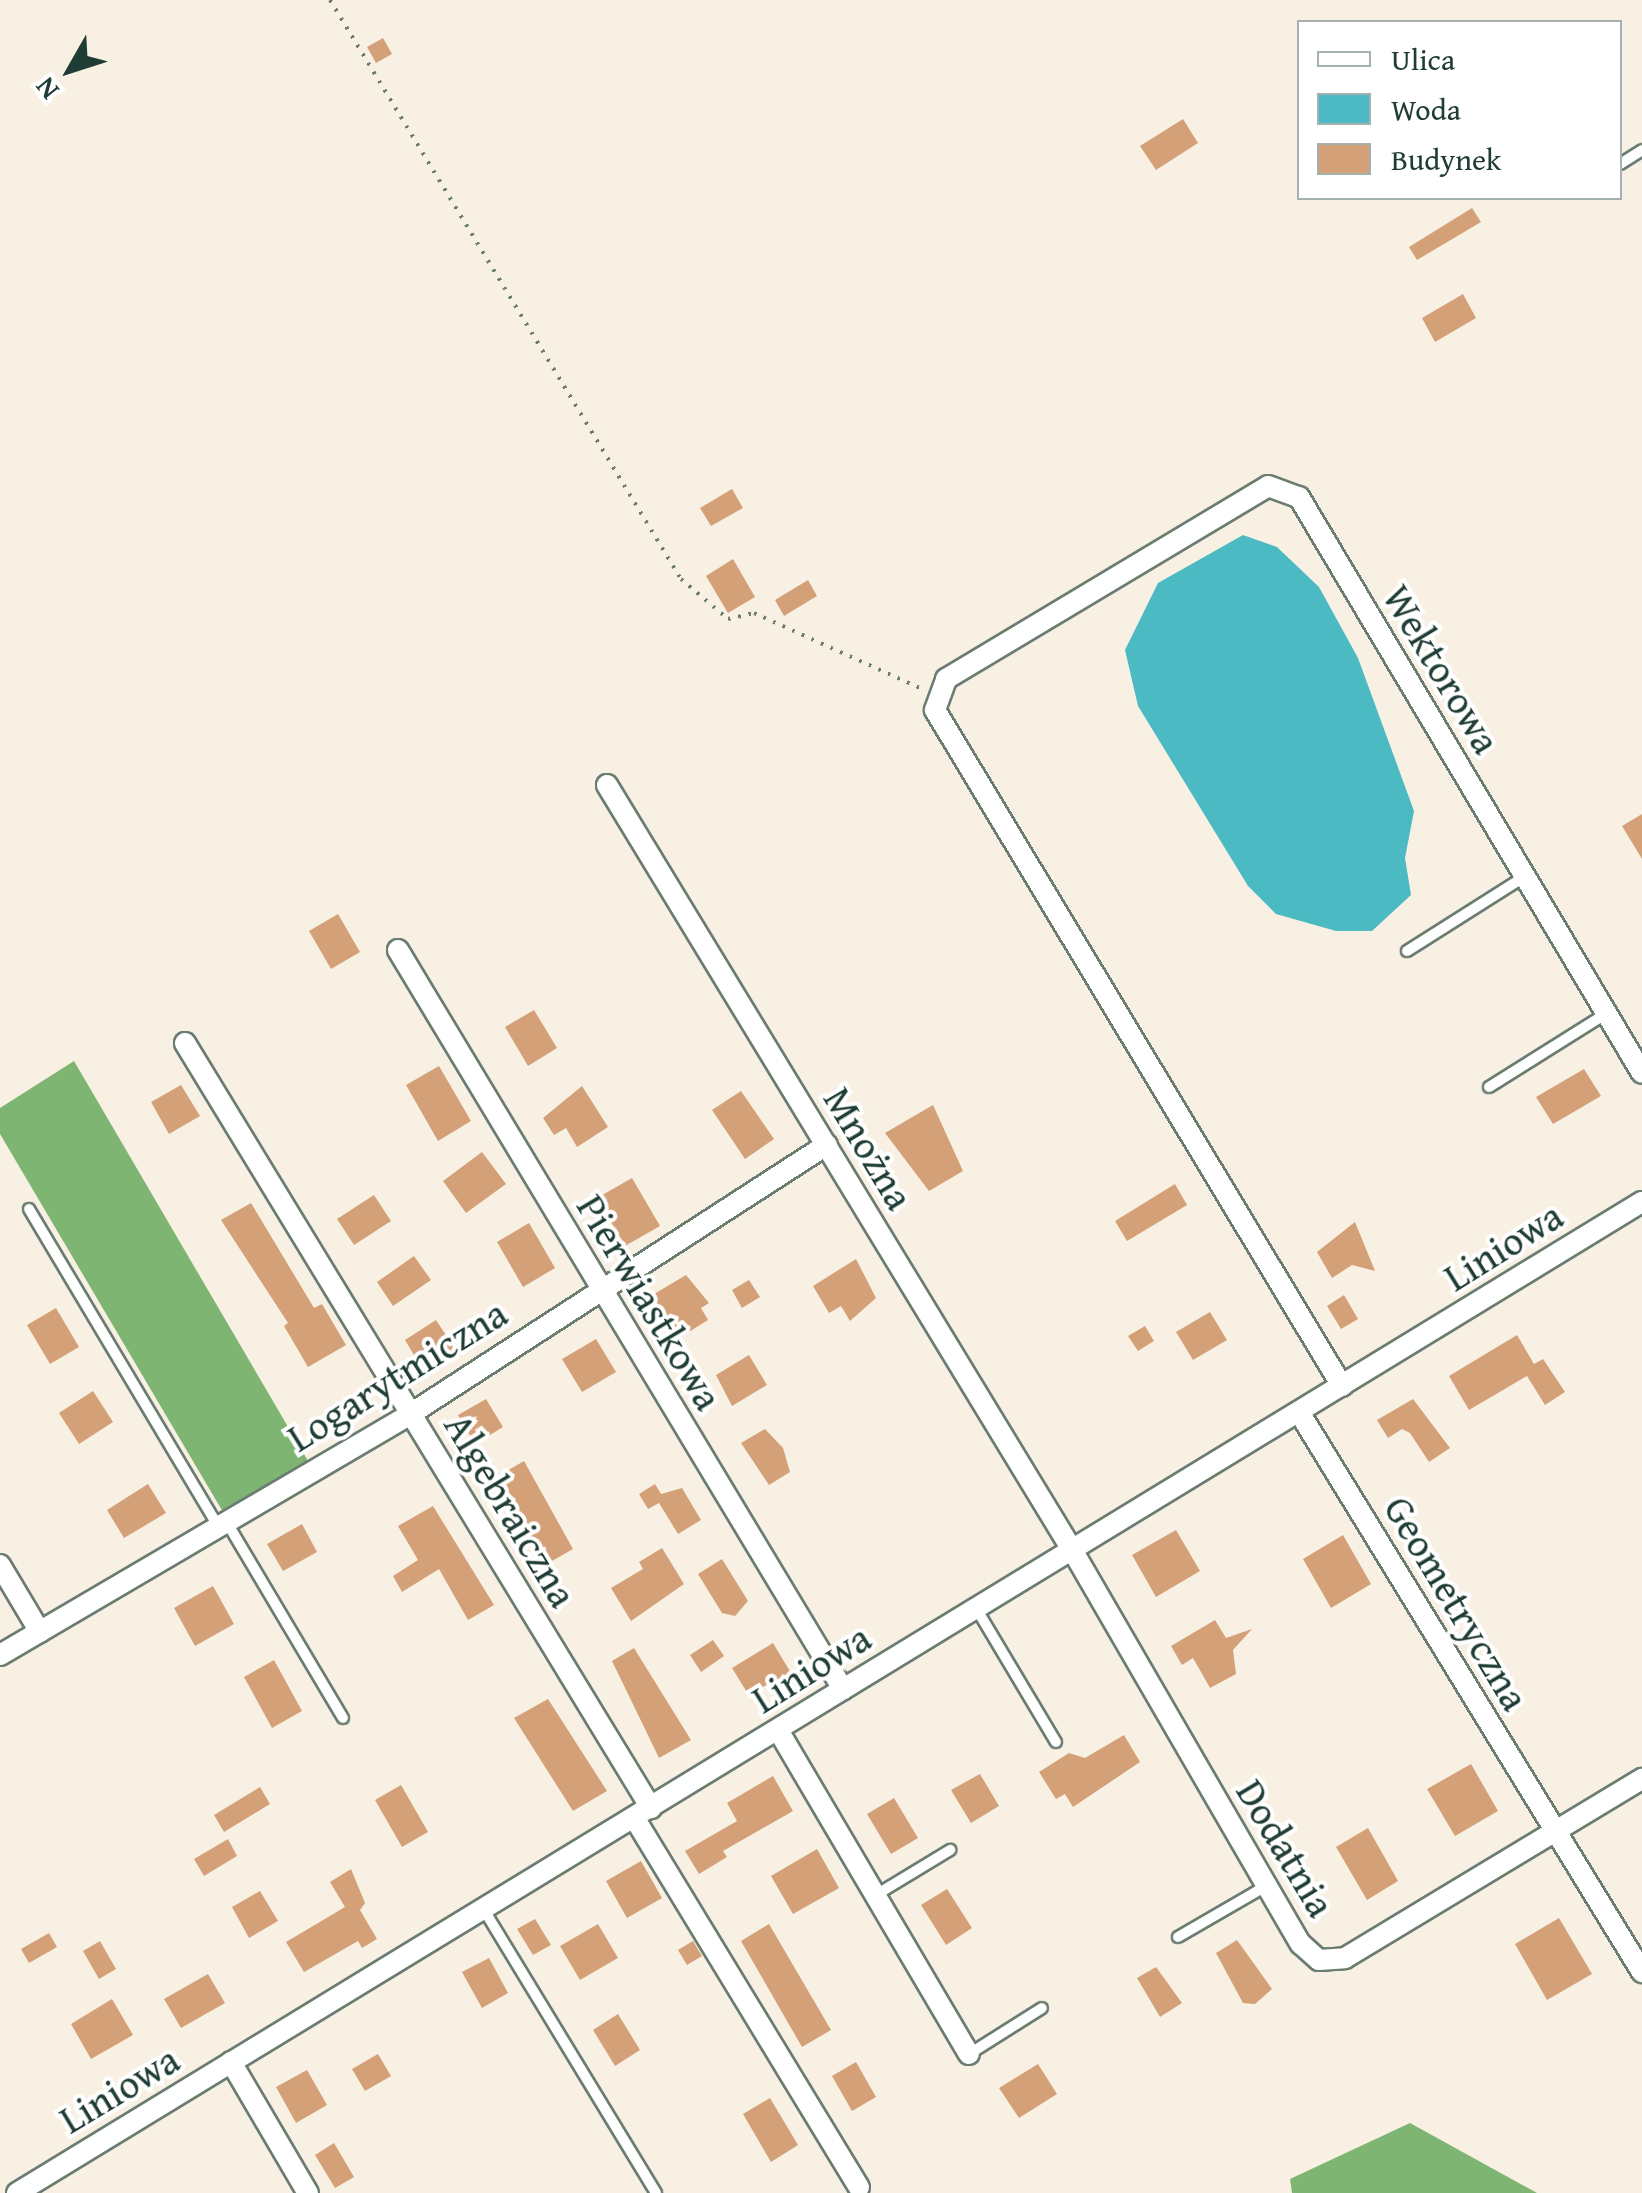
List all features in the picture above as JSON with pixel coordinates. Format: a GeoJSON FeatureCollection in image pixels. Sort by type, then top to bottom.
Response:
{"type":"FeatureCollection","features":[{"type":"Feature","properties":{"kind":"street","name":"Wektorowa"},"geometry":{"type":"LineString","coordinates":[[940,696],[946,680],[1268,486],[1299,497],[1642,1073]]}},
{"type":"Feature","properties":{"kind":"street"},"geometry":{"type":"LineString","coordinates":[[940,696],[936,710],[1342,1386]]}},
{"type":"Feature","properties":{"kind":"street","name":"Mnożna"},"geometry":{"type":"LineString","coordinates":[[607,785],[1071,1548]]}},
{"type":"Feature","properties":{"kind":"street","name":"Pierwiastkowa"},"geometry":{"type":"LineString","coordinates":[[398,950],[843,1689]]}},
{"type":"Feature","properties":{"kind":"street","name":"Algebraiczna"},"geometry":{"type":"LineString","coordinates":[[185,1043],[412,1414],[859,2186]]}},
{"type":"Feature","properties":{"kind":"street","name":"Logarytmiczna"},"geometry":{"type":"LineString","coordinates":[[0,1655],[412,1414],[600,1288],[827,1146]]}},
{"type":"Feature","properties":{"kind":"street","name":"Liniowa"},"geometry":{"type":"LineString","coordinates":[[16,2193],[1642,1202]]}},
{"type":"Feature","properties":{"kind":"street","name":"Geometryczna"},"geometry":{"type":"LineString","coordinates":[[1299,1412],[1642,1972]]}},
{"type":"Feature","properties":{"kind":"street","name":"Dodatnia"},"geometry":{"type":"LineString","coordinates":[[1071,1548],[1266,1886],[1302,1944],[1320,1960],[1344,1958],[1642,1779]]}},
{"type":"Feature","properties":{"kind":"street"},"geometry":{"type":"LineString","coordinates":[[0,1565],[40,1632]]}},
{"type":"Feature","properties":{"kind":"street"},"geometry":{"type":"LineString","coordinates":[[778,1730],[969,2054]]}},
{"type":"Feature","properties":{"kind":"street"},"geometry":{"type":"LineString","coordinates":[[231,2062],[308,2193]]}},
{"type":"Feature","properties":{"kind":"lane"},"geometry":{"type":"LineString","coordinates":[[1407,952],[1525,876]]}},
{"type":"Feature","properties":{"kind":"lane"},"geometry":{"type":"LineString","coordinates":[[1489,1087],[1607,1014]]}},
{"type":"Feature","properties":{"kind":"lane"},"geometry":{"type":"LineString","coordinates":[[29,1209],[343,1718]]}},
{"type":"Feature","properties":{"kind":"lane"},"geometry":{"type":"LineString","coordinates":[[976,1607],[1056,1742]]}},
{"type":"Feature","properties":{"kind":"lane"},"geometry":{"type":"LineString","coordinates":[[876,1896],[950,1850]]}},
{"type":"Feature","properties":{"kind":"lane"},"geometry":{"type":"LineString","coordinates":[[1178,1937],[1266,1886]]}},
{"type":"Feature","properties":{"kind":"lane"},"geometry":{"type":"LineString","coordinates":[[484,1910],[656,2193]]}},
{"type":"Feature","properties":{"kind":"lane"},"geometry":{"type":"LineString","coordinates":[[969,2054],[1042,2008]]}},
{"type":"Feature","properties":{"kind":"path"},"geometry":{"type":"LineString","coordinates":[[330,0],[680,579],[728,619],[754,613],[940,696]]}},
{"type":"Feature","properties":{"kind":"green space"},"geometry":{"type":"Polygon","coordinates":[[[74,1061],[308,1461],[223,1512],[0,1134],[0,1108],[74,1061]]]}},
{"type":"Feature","properties":{"kind":"green space"},"geometry":{"type":"Polygon","coordinates":[[[1410,2123],[1537,2193],[1292,2193],[1290,2179],[1410,2123]]]}},
{"type":"Feature","properties":{"kind":"water"},"geometry":{"type":"Polygon","coordinates":[[[1243,535],[1277,547],[1319,587],[1358,658],[1414,811],[1405,858],[1411,895],[1372,931],[1336,931],[1276,914],[1248,886],[1138,706],[1125,650],[1158,583],[1243,535]]]}},
{"type":"Feature","properties":{"kind":"building"},"geometry":{"type":"Polygon","coordinates":[[[383,38],[392,54],[376,63],[367,47],[383,38]]]}},
{"type":"Feature","properties":{"kind":"building"},"geometry":{"type":"Polygon","coordinates":[[[1183,119],[1198,143],[1156,170],[1140,146],[1183,119]]]}},
{"type":"Feature","properties":{"kind":"building"},"geometry":{"type":"Polygon","coordinates":[[[1472,208],[1481,222],[1417,260],[1409,247],[1472,208]]]}},
{"type":"Feature","properties":{"kind":"building"},"geometry":{"type":"Polygon","coordinates":[[[1463,294],[1476,318],[1435,342],[1422,318],[1463,294]]]}},
{"type":"Feature","properties":{"kind":"building"},"geometry":{"type":"Polygon","coordinates":[[[732,489],[743,508],[711,526],[700,508],[732,489]]]}},
{"type":"Feature","properties":{"kind":"building"},"geometry":{"type":"Polygon","coordinates":[[[733,559],[755,597],[728,613],[706,576],[733,559]]]}},
{"type":"Feature","properties":{"kind":"building"},"geometry":{"type":"Polygon","coordinates":[[[808,580],[817,596],[784,616],[775,600],[808,580]]]}},
{"type":"Feature","properties":{"kind":"building"},"geometry":{"type":"Polygon","coordinates":[[[1642,814],[1642,859],[1622,826],[1642,814]]]}},
{"type":"Feature","properties":{"kind":"building"},"geometry":{"type":"Polygon","coordinates":[[[338,914],[360,952],[331,969],[309,931],[338,914]]]}},
{"type":"Feature","properties":{"kind":"building"},"geometry":{"type":"Polygon","coordinates":[[[534,1010],[557,1048],[528,1066],[505,1027],[534,1010]]]}},
{"type":"Feature","properties":{"kind":"building"},"geometry":{"type":"Polygon","coordinates":[[[439,1066],[471,1121],[438,1141],[406,1085],[439,1066]]]}},
{"type":"Feature","properties":{"kind":"building"},"geometry":{"type":"Polygon","coordinates":[[[1584,1069],[1601,1096],[1553,1124],[1536,1097],[1584,1069]]]}},
{"type":"Feature","properties":{"kind":"building"},"geometry":{"type":"Polygon","coordinates":[[[181,1085],[200,1116],[169,1134],[151,1102],[181,1085]]]}},
{"type":"Feature","properties":{"kind":"building"},"geometry":{"type":"Polygon","coordinates":[[[582,1086],[608,1127],[577,1147],[566,1128],[554,1135],[543,1118],[582,1086]]]}},
{"type":"Feature","properties":{"kind":"building"},"geometry":{"type":"Polygon","coordinates":[[[741,1091],[774,1139],[745,1159],[712,1110],[741,1091]]]}},
{"type":"Feature","properties":{"kind":"building"},"geometry":{"type":"Polygon","coordinates":[[[933,1105],[963,1171],[929,1191],[885,1133],[933,1105]]]}},
{"type":"Feature","properties":{"kind":"building"},"geometry":{"type":"Polygon","coordinates":[[[482,1152],[506,1184],[466,1213],[443,1181],[482,1152]]]}},
{"type":"Feature","properties":{"kind":"building"},"geometry":{"type":"Polygon","coordinates":[[[632,1178],[660,1226],[625,1246],[597,1198],[632,1178]]]}},
{"type":"Feature","properties":{"kind":"building"},"geometry":{"type":"Polygon","coordinates":[[[1175,1184],[1187,1205],[1127,1241],[1115,1221],[1175,1184]]]}},
{"type":"Feature","properties":{"kind":"building"},"geometry":{"type":"Polygon","coordinates":[[[374,1195],[391,1221],[354,1245],[337,1219],[374,1195]]]}},
{"type":"Feature","properties":{"kind":"building"},"geometry":{"type":"Polygon","coordinates":[[[251,1203],[314,1308],[322,1304],[346,1345],[308,1367],[284,1326],[288,1323],[221,1220],[251,1203]]]}},
{"type":"Feature","properties":{"kind":"building"},"geometry":{"type":"Polygon","coordinates":[[[1355,1222],[1375,1271],[1352,1265],[1332,1278],[1317,1252],[1355,1222]]]}},
{"type":"Feature","properties":{"kind":"building"},"geometry":{"type":"Polygon","coordinates":[[[529,1223],[555,1268],[523,1287],[497,1242],[529,1223]]]}},
{"type":"Feature","properties":{"kind":"building"},"geometry":{"type":"Polygon","coordinates":[[[414,1256],[431,1280],[393,1306],[377,1282],[414,1256]]]}},
{"type":"Feature","properties":{"kind":"building"},"geometry":{"type":"Polygon","coordinates":[[[856,1259],[876,1298],[850,1321],[841,1306],[829,1313],[813,1286],[856,1259]]]}},
{"type":"Feature","properties":{"kind":"building"},"geometry":{"type":"Polygon","coordinates":[[[686,1275],[709,1303],[701,1308],[708,1320],[676,1340],[649,1297],[686,1275]]]}},
{"type":"Feature","properties":{"kind":"building"},"geometry":{"type":"Polygon","coordinates":[[[749,1280],[760,1297],[742,1308],[732,1290],[749,1280]]]}},
{"type":"Feature","properties":{"kind":"building"},"geometry":{"type":"Polygon","coordinates":[[[1344,1295],[1358,1319],[1341,1329],[1327,1306],[1344,1295]]]}},
{"type":"Feature","properties":{"kind":"building"},"geometry":{"type":"Polygon","coordinates":[[[56,1308],[79,1347],[50,1364],[27,1325],[56,1308]]]}},
{"type":"Feature","properties":{"kind":"building"},"geometry":{"type":"Polygon","coordinates":[[[1210,1312],[1227,1340],[1193,1360],[1176,1332],[1210,1312]]]}},
{"type":"Feature","properties":{"kind":"building"},"geometry":{"type":"Polygon","coordinates":[[[436,1320],[455,1349],[423,1370],[405,1340],[436,1320]]]}},
{"type":"Feature","properties":{"kind":"building"},"geometry":{"type":"Polygon","coordinates":[[[1145,1326],[1154,1341],[1138,1351],[1128,1336],[1145,1326]]]}},
{"type":"Feature","properties":{"kind":"building"},"geometry":{"type":"Polygon","coordinates":[[[1517,1335],[1534,1364],[1543,1359],[1565,1392],[1545,1405],[1527,1376],[1469,1410],[1449,1376],[1517,1335]]]}},
{"type":"Feature","properties":{"kind":"building"},"geometry":{"type":"Polygon","coordinates":[[[596,1339],[616,1372],[582,1392],[562,1359],[596,1339]]]}},
{"type":"Feature","properties":{"kind":"building"},"geometry":{"type":"Polygon","coordinates":[[[749,1355],[767,1385],[732,1406],[716,1375],[749,1355]]]}},
{"type":"Feature","properties":{"kind":"building"},"geometry":{"type":"Polygon","coordinates":[[[93,1391],[113,1422],[79,1444],[59,1413],[93,1391]]]}},
{"type":"Feature","properties":{"kind":"building"},"geometry":{"type":"Polygon","coordinates":[[[486,1399],[503,1427],[475,1444],[458,1415],[486,1399]]]}},
{"type":"Feature","properties":{"kind":"building"},"geometry":{"type":"Polygon","coordinates":[[[1413,1399],[1450,1448],[1429,1462],[1410,1433],[1402,1429],[1388,1438],[1377,1420],[1413,1399]]]}},
{"type":"Feature","properties":{"kind":"building"},"geometry":{"type":"Polygon","coordinates":[[[765,1429],[783,1448],[790,1472],[769,1485],[741,1443],[765,1429]]]}},
{"type":"Feature","properties":{"kind":"building"},"geometry":{"type":"Polygon","coordinates":[[[524,1461],[573,1549],[545,1565],[493,1479],[524,1461]]]}},
{"type":"Feature","properties":{"kind":"building"},"geometry":{"type":"Polygon","coordinates":[[[148,1484],[166,1513],[124,1538],[107,1510],[148,1484]]]}},
{"type":"Feature","properties":{"kind":"building"},"geometry":{"type":"Polygon","coordinates":[[[655,1484],[661,1494],[682,1488],[701,1520],[678,1534],[659,1503],[648,1509],[639,1494],[655,1484]]]}},
{"type":"Feature","properties":{"kind":"building"},"geometry":{"type":"Polygon","coordinates":[[[433,1506],[494,1605],[468,1620],[439,1569],[402,1592],[393,1576],[418,1560],[398,1526],[433,1506]]]}},
{"type":"Feature","properties":{"kind":"building"},"geometry":{"type":"Polygon","coordinates":[[[302,1524],[317,1552],[283,1571],[267,1544],[302,1524]]]}},
{"type":"Feature","properties":{"kind":"building"},"geometry":{"type":"Polygon","coordinates":[[[1176,1530],[1200,1571],[1156,1597],[1132,1555],[1176,1530]]]}},
{"type":"Feature","properties":{"kind":"building"},"geometry":{"type":"Polygon","coordinates":[[[1343,1535],[1371,1584],[1331,1608],[1303,1559],[1343,1535]]]}},
{"type":"Feature","properties":{"kind":"building"},"geometry":{"type":"Polygon","coordinates":[[[662,1548],[684,1584],[631,1621],[611,1588],[643,1569],[639,1562],[662,1548]]]}},
{"type":"Feature","properties":{"kind":"building"},"geometry":{"type":"Polygon","coordinates":[[[722,1559],[748,1601],[735,1616],[722,1613],[698,1574],[722,1559]]]}},
{"type":"Feature","properties":{"kind":"building"},"geometry":{"type":"Polygon","coordinates":[[[213,1586],[234,1624],[195,1646],[174,1608],[213,1586]]]}},
{"type":"Feature","properties":{"kind":"building"},"geometry":{"type":"Polygon","coordinates":[[[1215,1620],[1226,1638],[1252,1629],[1233,1650],[1236,1674],[1210,1688],[1193,1658],[1182,1665],[1171,1646],[1215,1620]]]}},
{"type":"Feature","properties":{"kind":"building"},"geometry":{"type":"Polygon","coordinates":[[[713,1640],[724,1656],[701,1672],[690,1655],[713,1640]]]}},
{"type":"Feature","properties":{"kind":"building"},"geometry":{"type":"Polygon","coordinates":[[[773,1643],[791,1673],[748,1694],[732,1668],[773,1643]]]}},
{"type":"Feature","properties":{"kind":"building"},"geometry":{"type":"Polygon","coordinates":[[[634,1648],[691,1740],[659,1758],[612,1661],[634,1648]]]}},
{"type":"Feature","properties":{"kind":"building"},"geometry":{"type":"Polygon","coordinates":[[[274,1660],[302,1711],[272,1728],[244,1677],[274,1660]]]}},
{"type":"Feature","properties":{"kind":"building"},"geometry":{"type":"Polygon","coordinates":[[[548,1699],[607,1791],[573,1811],[514,1718],[548,1699]]]}},
{"type":"Feature","properties":{"kind":"building"},"geometry":{"type":"Polygon","coordinates":[[[1124,1735],[1140,1762],[1073,1807],[1065,1794],[1056,1799],[1039,1772],[1069,1753],[1085,1758],[1124,1735]]]}},
{"type":"Feature","properties":{"kind":"building"},"geometry":{"type":"Polygon","coordinates":[[[1471,1764],[1498,1811],[1455,1836],[1427,1789],[1471,1764]]]}},
{"type":"Feature","properties":{"kind":"building"},"geometry":{"type":"Polygon","coordinates":[[[980,1774],[999,1806],[971,1823],[951,1790],[980,1774]]]}},
{"type":"Feature","properties":{"kind":"building"},"geometry":{"type":"Polygon","coordinates":[[[773,1776],[793,1811],[723,1851],[727,1857],[699,1874],[685,1851],[737,1821],[727,1803],[773,1776]]]}},
{"type":"Feature","properties":{"kind":"building"},"geometry":{"type":"Polygon","coordinates":[[[401,1785],[428,1832],[402,1847],[375,1800],[401,1785]]]}},
{"type":"Feature","properties":{"kind":"building"},"geometry":{"type":"Polygon","coordinates":[[[260,1787],[270,1804],[224,1832],[214,1815],[260,1787]]]}},
{"type":"Feature","properties":{"kind":"building"},"geometry":{"type":"Polygon","coordinates":[[[894,1798],[918,1838],[891,1854],[867,1814],[894,1798]]]}},
{"type":"Feature","properties":{"kind":"building"},"geometry":{"type":"Polygon","coordinates":[[[1368,1828],[1398,1881],[1367,1900],[1336,1847],[1368,1828]]]}},
{"type":"Feature","properties":{"kind":"building"},"geometry":{"type":"Polygon","coordinates":[[[228,1839],[237,1856],[204,1876],[194,1859],[228,1839]]]}},
{"type":"Feature","properties":{"kind":"building"},"geometry":{"type":"Polygon","coordinates":[[[817,1849],[839,1888],[793,1914],[771,1876],[817,1849]]]}},
{"type":"Feature","properties":{"kind":"building"},"geometry":{"type":"Polygon","coordinates":[[[641,1861],[662,1898],[627,1918],[606,1881],[641,1861]]]}},
{"type":"Feature","properties":{"kind":"building"},"geometry":{"type":"Polygon","coordinates":[[[351,1869],[365,1903],[360,1910],[377,1939],[362,1948],[358,1941],[304,1972],[286,1942],[345,1907],[330,1882],[351,1869]]]}},
{"type":"Feature","properties":{"kind":"building"},"geometry":{"type":"Polygon","coordinates":[[[947,1889],[972,1928],[946,1945],[921,1905],[947,1889]]]}},
{"type":"Feature","properties":{"kind":"building"},"geometry":{"type":"Polygon","coordinates":[[[260,1891],[278,1921],[249,1938],[232,1907],[260,1891]]]}},
{"type":"Feature","properties":{"kind":"building"},"geometry":{"type":"Polygon","coordinates":[[[1559,1918],[1592,1974],[1547,2000],[1515,1944],[1559,1918]]]}},
{"type":"Feature","properties":{"kind":"building"},"geometry":{"type":"Polygon","coordinates":[[[535,1919],[551,1945],[533,1955],[517,1929],[535,1919]]]}},
{"type":"Feature","properties":{"kind":"building"},"geometry":{"type":"Polygon","coordinates":[[[598,1924],[618,1958],[580,1980],[560,1946],[598,1924]]]}},
{"type":"Feature","properties":{"kind":"building"},"geometry":{"type":"Polygon","coordinates":[[[769,1924],[831,2030],[802,2047],[741,1941],[769,1924]]]}},
{"type":"Feature","properties":{"kind":"building"},"geometry":{"type":"Polygon","coordinates":[[[49,1933],[57,1947],[29,1963],[21,1949],[49,1933]]]}},
{"type":"Feature","properties":{"kind":"building"},"geometry":{"type":"Polygon","coordinates":[[[1237,1940],[1272,1989],[1255,2004],[1243,2003],[1216,1953],[1237,1940]]]}},
{"type":"Feature","properties":{"kind":"building"},"geometry":{"type":"Polygon","coordinates":[[[100,1941],[116,1969],[99,1979],[83,1951],[100,1941]]]}},
{"type":"Feature","properties":{"kind":"building"},"geometry":{"type":"Polygon","coordinates":[[[693,1941],[702,1956],[687,1965],[678,1950],[693,1941]]]}},
{"type":"Feature","properties":{"kind":"building"},"geometry":{"type":"Polygon","coordinates":[[[489,1958],[508,1993],[482,2008],[462,1972],[489,1958]]]}},
{"type":"Feature","properties":{"kind":"building"},"geometry":{"type":"Polygon","coordinates":[[[1156,1967],[1182,2003],[1160,2017],[1137,1978],[1156,1967]]]}},
{"type":"Feature","properties":{"kind":"building"},"geometry":{"type":"Polygon","coordinates":[[[208,1974],[225,2003],[181,2028],[164,1999],[208,1974]]]}},
{"type":"Feature","properties":{"kind":"building"},"geometry":{"type":"Polygon","coordinates":[[[112,1999],[133,2035],[91,2059],[71,2024],[112,1999]]]}},
{"type":"Feature","properties":{"kind":"building"},"geometry":{"type":"Polygon","coordinates":[[[618,2014],[640,2050],[615,2066],[593,2030],[618,2014]]]}},
{"type":"Feature","properties":{"kind":"building"},"geometry":{"type":"Polygon","coordinates":[[[378,2054],[391,2076],[365,2091],[352,2069],[378,2054]]]}},
{"type":"Feature","properties":{"kind":"building"},"geometry":{"type":"Polygon","coordinates":[[[856,2062],[876,2097],[852,2111],[832,2076],[856,2062]]]}},
{"type":"Feature","properties":{"kind":"building"},"geometry":{"type":"Polygon","coordinates":[[[1038,2064],[1057,2094],[1019,2118],[999,2088],[1038,2064]]]}},
{"type":"Feature","properties":{"kind":"building"},"geometry":{"type":"Polygon","coordinates":[[[307,2070],[327,2105],[296,2123],[276,2087],[307,2070]]]}},
{"type":"Feature","properties":{"kind":"building"},"geometry":{"type":"Polygon","coordinates":[[[770,2098],[798,2145],[771,2162],[743,2114],[770,2098]]]}},
{"type":"Feature","properties":{"kind":"building"},"geometry":{"type":"Polygon","coordinates":[[[334,2143],[354,2177],[335,2188],[315,2155],[334,2143]]]}}]}
